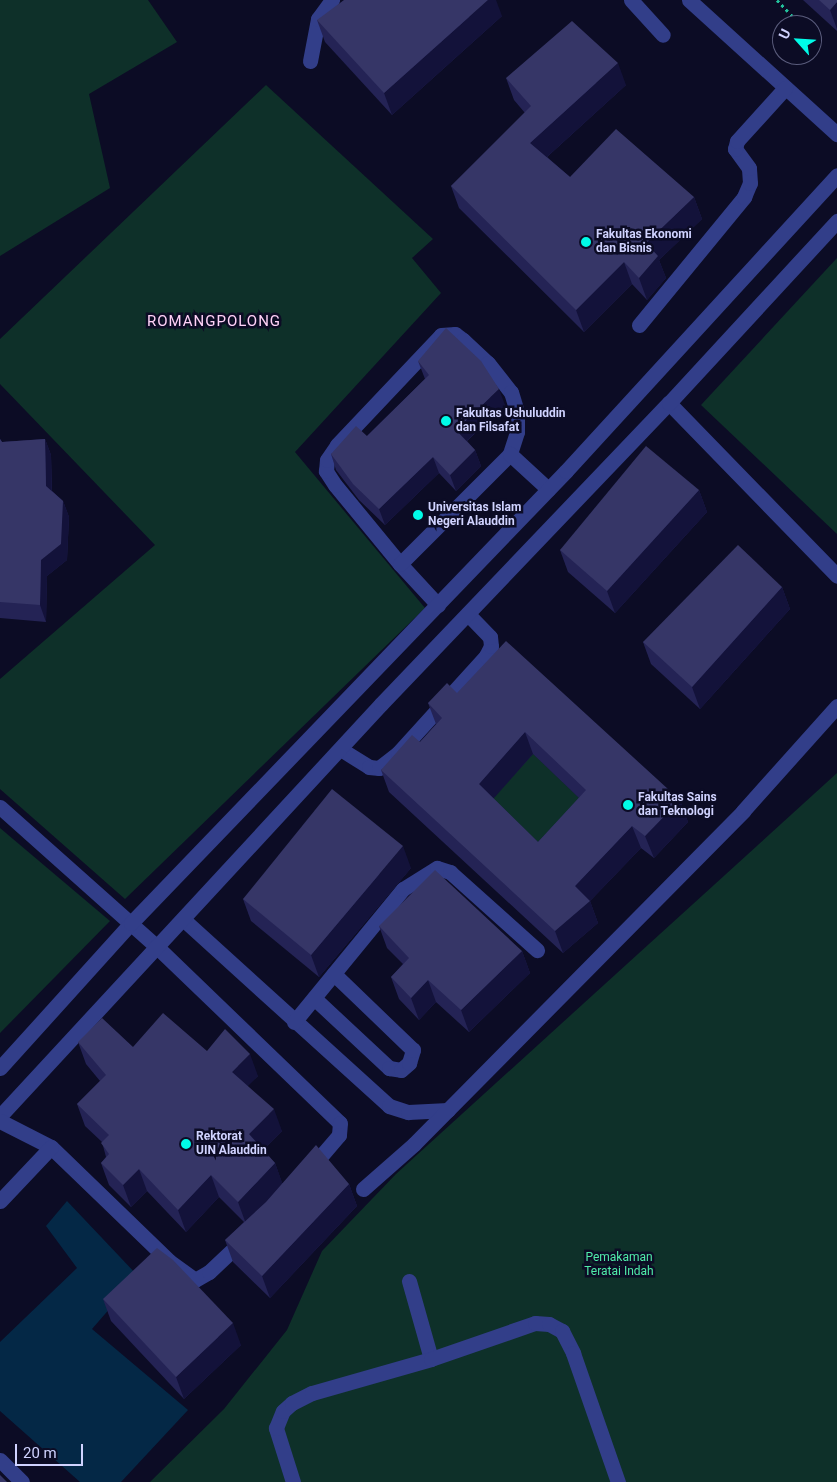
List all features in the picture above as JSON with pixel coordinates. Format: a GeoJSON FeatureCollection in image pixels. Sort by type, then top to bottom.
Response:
{"type":"FeatureCollection","features":[{"type":"Feature","properties":{"kind":"lane"},"geometry":{"type":"LineString","coordinates":[[310,61],[318,19],[332,0]]}},
{"type":"Feature","properties":{"kind":"lane"},"geometry":{"type":"LineString","coordinates":[[631,0],[663,35]]}},
{"type":"Feature","properties":{"kind":"lane"},"geometry":{"type":"LineString","coordinates":[[689,0],[837,134]]}},
{"type":"Feature","properties":{"kind":"lane"},"geometry":{"type":"LineString","coordinates":[[639,325],[744,197],[750,183],[749,168],[735,149],[737,141],[785,88]]}},
{"type":"Feature","properties":{"kind":"lane"},"geometry":{"type":"LineString","coordinates":[[0,1068],[131,923],[548,489],[837,175]]}},
{"type":"Feature","properties":{"kind":"lane"},"geometry":{"type":"LineString","coordinates":[[0,1116],[156,946],[184,920],[837,221]]}},
{"type":"Feature","properties":{"kind":"lane"},"geometry":{"type":"LineString","coordinates":[[400,564],[510,454],[518,432],[518,412],[511,392],[488,363],[455,334],[441,336],[337,445],[327,460],[326,471],[400,564],[438,605]]}},
{"type":"Feature","properties":{"kind":"lane"},"geometry":{"type":"LineString","coordinates":[[669,403],[837,576]]}},
{"type":"Feature","properties":{"kind":"lane"},"geometry":{"type":"LineString","coordinates":[[510,454],[548,489]]}},
{"type":"Feature","properties":{"kind":"lane"},"geometry":{"type":"LineString","coordinates":[[342,750],[369,767],[379,768],[398,753],[486,656],[490,646],[490,637],[468,614]]}},
{"type":"Feature","properties":{"kind":"lane"},"geometry":{"type":"LineString","coordinates":[[363,1189],[448,1110],[743,811],[837,706]]}},
{"type":"Feature","properties":{"kind":"lane"},"geometry":{"type":"LineString","coordinates":[[0,807],[156,946],[340,1123],[339,1135],[298,1183]]}},
{"type":"Feature","properties":{"kind":"lane"},"geometry":{"type":"LineString","coordinates":[[294,1022],[404,889],[437,868],[450,872],[538,950]]}},
{"type":"Feature","properties":{"kind":"lane"},"geometry":{"type":"LineString","coordinates":[[184,920],[294,1022],[389,1106],[408,1112],[448,1110]]}},
{"type":"Feature","properties":{"kind":"lane"},"geometry":{"type":"LineString","coordinates":[[314,998],[389,1068],[400,1070],[409,1064],[413,1050],[334,974]]}},
{"type":"Feature","properties":{"kind":"lane"},"geometry":{"type":"LineString","coordinates":[[0,1122],[51,1147],[169,1261],[195,1280],[209,1272],[252,1231]]}},
{"type":"Feature","properties":{"kind":"lane"},"geometry":{"type":"LineString","coordinates":[[0,1201],[51,1147]]}},
{"type":"Feature","properties":{"kind":"lane"},"geometry":{"type":"LineString","coordinates":[[409,1281],[431,1359]]}},
{"type":"Feature","properties":{"kind":"lane"},"geometry":{"type":"LineString","coordinates":[[293,1482],[276,1428],[283,1411],[292,1403],[312,1393],[431,1359],[535,1323],[549,1324],[562,1331],[573,1353],[618,1482]]}},
{"type":"Feature","properties":{"kind":"lane"},"geometry":{"type":"LineString","coordinates":[[0,1460],[22,1482]]}},
{"type":"Feature","properties":{"kind":"path"},"geometry":{"type":"LineString","coordinates":[[776,0],[791,15]]}},
{"type":"Feature","properties":{"kind":"green space"},"geometry":{"type":"Polygon","coordinates":[[[0,0],[148,0],[177,42],[89,94],[110,188],[0,256],[0,0]]]}},
{"type":"Feature","properties":{"kind":"green space"},"geometry":{"type":"Polygon","coordinates":[[[266,85],[433,239],[412,258],[441,293],[295,452],[425,608],[125,899],[0,789],[0,679],[155,545],[0,384],[0,339],[266,85]]]}},
{"type":"Feature","properties":{"kind":"green space"},"geometry":{"type":"Polygon","coordinates":[[[837,258],[837,534],[701,405],[837,258]]]}},
{"type":"Feature","properties":{"kind":"green space"},"geometry":{"type":"Polygon","coordinates":[[[523,744],[594,812],[546,864],[478,797],[523,744]]]}},
{"type":"Feature","properties":{"kind":"green space","name":"Pemakaman Teratai Indah"},"geometry":{"type":"Polygon","coordinates":[[[837,773],[837,1482],[150,1482],[224,1409],[287,1330],[322,1251],[396,1174],[837,773]]]}},
{"type":"Feature","properties":{"kind":"green space"},"geometry":{"type":"Polygon","coordinates":[[[0,828],[110,921],[0,1033],[0,828]]]}},
{"type":"Feature","properties":{"kind":"water"},"geometry":{"type":"Polygon","coordinates":[[[67,1201],[138,1276],[92,1329],[188,1410],[121,1482],[80,1482],[0,1411],[0,1342],[77,1268],[46,1226],[67,1201]]]}},
{"type":"Feature","properties":{"kind":"building"},"geometry":{"type":"Polygon","coordinates":[[[344,0],[488,0],[384,93],[317,20],[344,0]]]}},
{"type":"Feature","properties":{"kind":"building"},"geometry":{"type":"Polygon","coordinates":[[[819,0],[837,0],[837,2],[830,10],[819,0]]]}},
{"type":"Feature","properties":{"kind":"building","name":"Fakultas Ekonomi dan Bisnis"},"geometry":{"type":"Polygon","coordinates":[[[572,21],[618,63],[530,143],[570,177],[616,129],[694,197],[646,243],[658,256],[639,278],[624,262],[576,310],[451,186],[531,106],[506,78],[572,21]]]}},
{"type":"Feature","properties":{"kind":"building","name":"Fakultas Ushuluddin dan Filsafat"},"geometry":{"type":"Polygon","coordinates":[[[446,328],[481,361],[499,389],[456,430],[475,450],[450,475],[433,457],[379,509],[353,484],[331,454],[356,426],[367,436],[429,375],[418,361],[446,328]]]}},
{"type":"Feature","properties":{"kind":"building"},"geometry":{"type":"Polygon","coordinates":[[[0,439],[2,442],[45,439],[46,486],[63,501],[61,544],[41,560],[40,605],[0,602],[0,439]]]}},
{"type":"Feature","properties":{"kind":"building"},"geometry":{"type":"Polygon","coordinates":[[[646,446],[699,490],[607,591],[560,550],[646,446]]]}},
{"type":"Feature","properties":{"kind":"building"},"geometry":{"type":"Polygon","coordinates":[[[738,545],[782,587],[692,687],[643,642],[738,545]]]}},
{"type":"Feature","properties":{"kind":"building","name":"Fakultas Sains dan Teknologi"},"geometry":{"type":"Polygon","coordinates":[[[506,641],[680,800],[645,836],[632,826],[575,886],[590,901],[555,931],[381,770],[412,735],[420,742],[442,718],[428,703],[447,683],[457,693],[506,641]],[[525,732],[479,784],[538,842],[586,790],[525,732]]]}},
{"type":"Feature","properties":{"kind":"building"},"geometry":{"type":"Polygon","coordinates":[[[332,789],[403,846],[311,955],[243,899],[332,789]]]}},
{"type":"Feature","properties":{"kind":"building"},"geometry":{"type":"Polygon","coordinates":[[[435,870],[522,951],[461,1010],[428,980],[411,998],[391,977],[409,958],[379,926],[435,870]]]}},
{"type":"Feature","properties":{"kind":"building","name":"Rektorat UIN Alauddin"},"geometry":{"type":"Polygon","coordinates":[[[163,1013],[207,1051],[225,1029],[250,1054],[232,1072],[274,1109],[249,1134],[275,1163],[238,1202],[211,1175],[178,1210],[139,1169],[123,1185],[101,1163],[109,1154],[101,1143],[109,1135],[77,1104],[106,1075],[78,1042],[102,1018],[133,1047],[163,1013]]]}},
{"type":"Feature","properties":{"kind":"building"},"geometry":{"type":"Polygon","coordinates":[[[316,1145],[349,1184],[262,1276],[225,1240],[266,1202],[316,1145]]]}},
{"type":"Feature","properties":{"kind":"building"},"geometry":{"type":"Polygon","coordinates":[[[157,1248],[173,1260],[233,1323],[176,1377],[103,1299],[157,1248]]]}},
{"type":"Feature","properties":{"kind":"building"},"geometry":{"type":"Polygon","coordinates":[[[0,1475],[7,1482],[0,1482],[0,1475]]]}},
{"type":"Feature","properties":{"kind":"place","name":"Fakultas Ekonomi dan Bisnis"},"geometry":{"type":"Point","coordinates":[586,242]}},
{"type":"Feature","properties":{"kind":"place","name":"Fakultas Ushuluddin dan Filsafat"},"geometry":{"type":"Point","coordinates":[446,421]}},
{"type":"Feature","properties":{"kind":"place","name":"Universitas Islam Negeri Alauddin"},"geometry":{"type":"Point","coordinates":[418,515]}},
{"type":"Feature","properties":{"kind":"place","name":"Fakultas Sains dan Teknologi"},"geometry":{"type":"Point","coordinates":[628,805]}},
{"type":"Feature","properties":{"kind":"place","name":"Rektorat UIN Alauddin"},"geometry":{"type":"Point","coordinates":[186,1144]}},
{"type":"Feature","properties":{"kind":"district","name":"ROMANGPOLONG"},"geometry":{"type":"Point","coordinates":[214,322]}}]}
